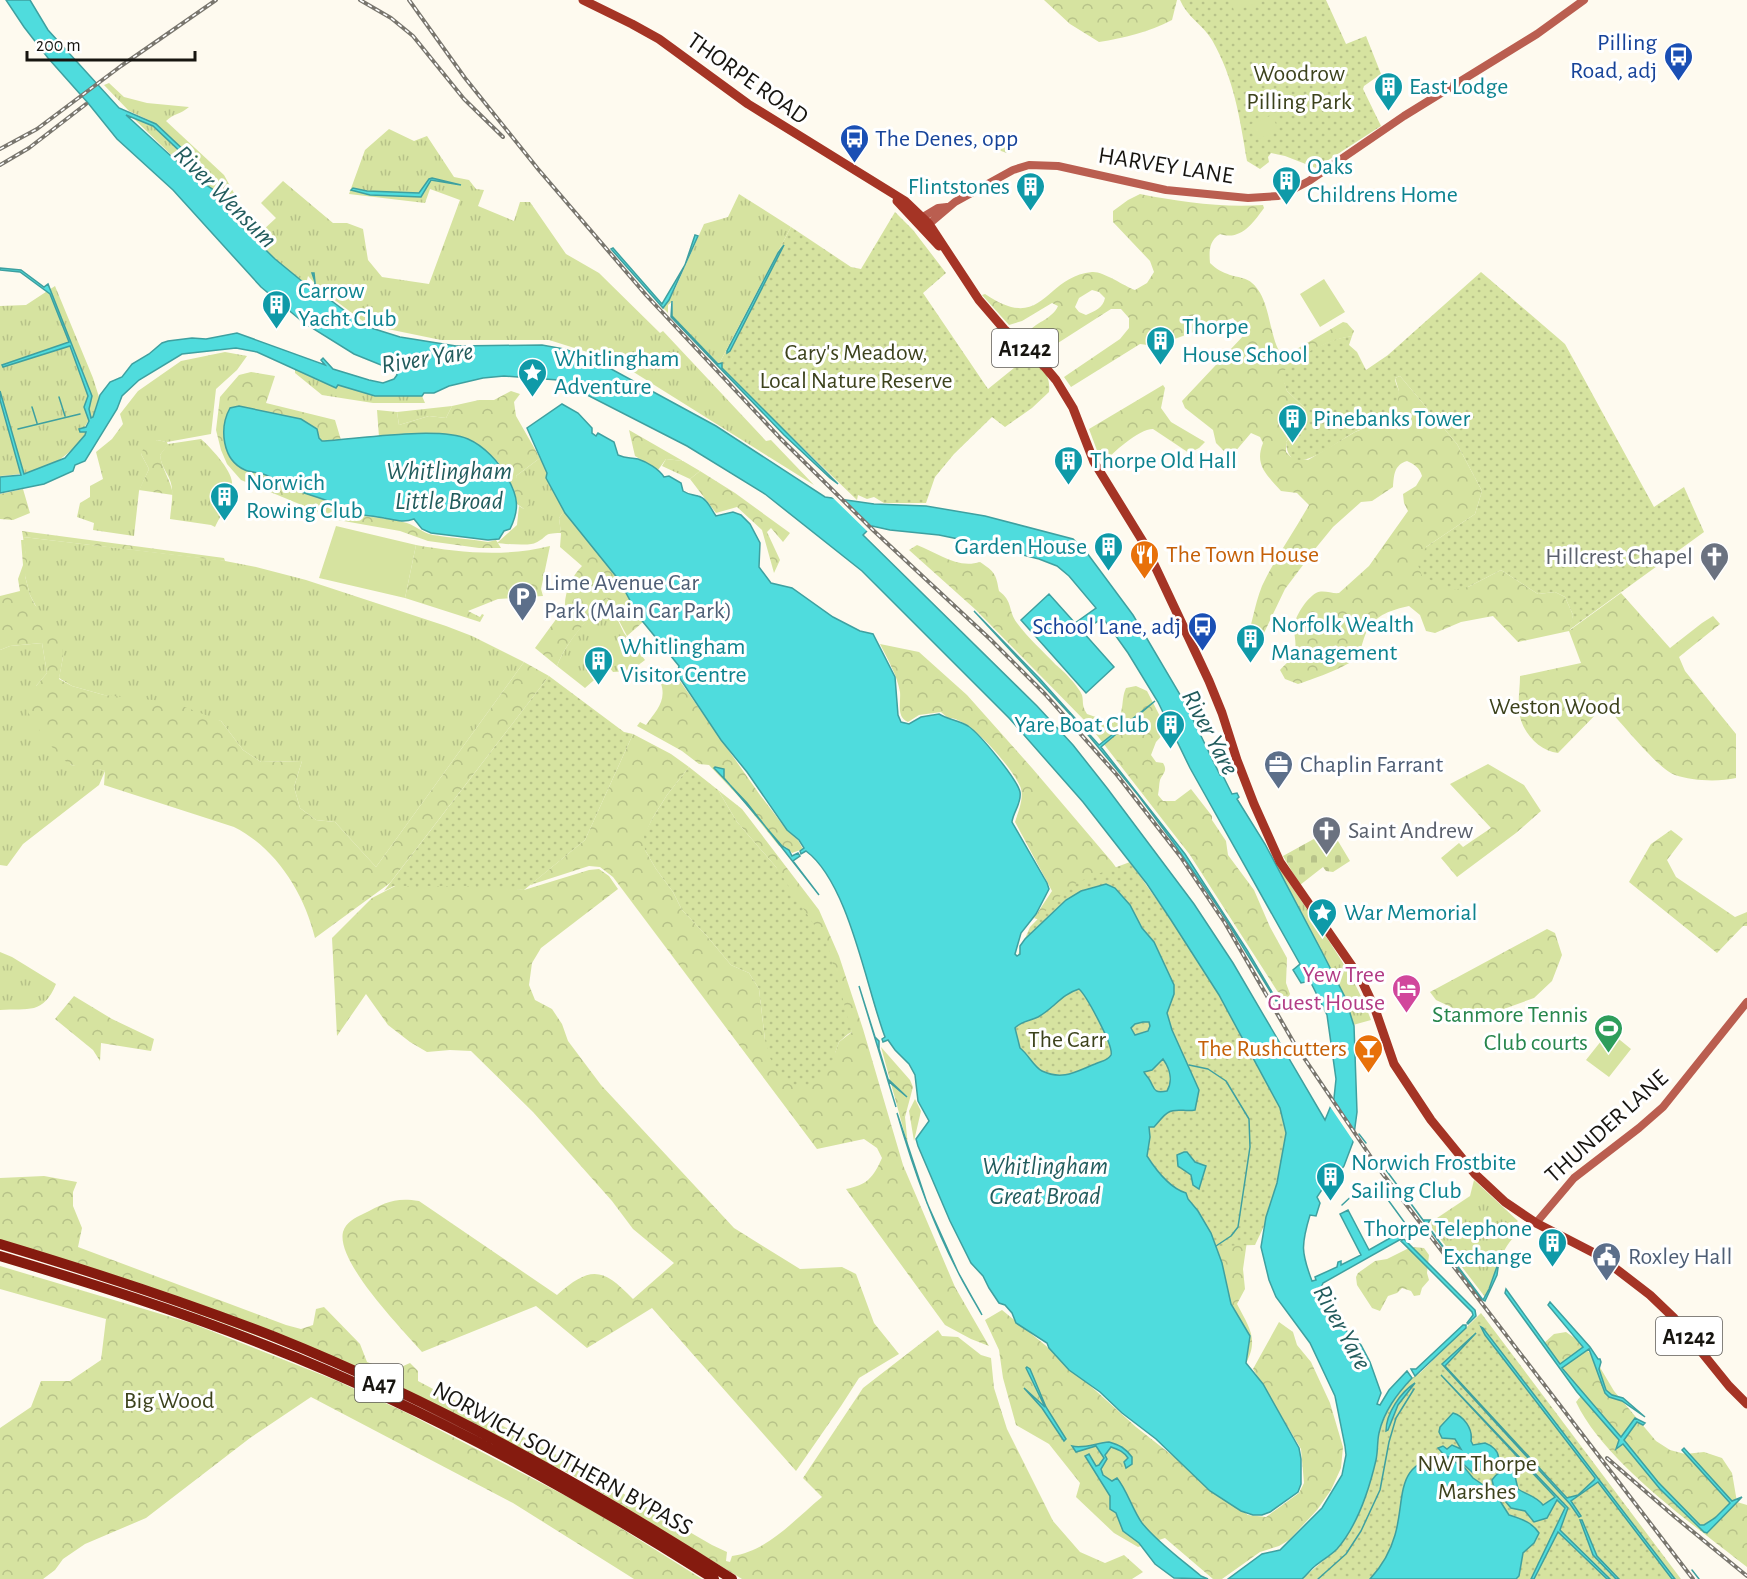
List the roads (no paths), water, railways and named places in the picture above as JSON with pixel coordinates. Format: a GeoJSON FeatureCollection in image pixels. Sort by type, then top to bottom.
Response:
{"type":"FeatureCollection","features":[{"type":"Feature","properties":{"kind":"highway","name":"NORWICH SOUTHERN BYPASS"},"geometry":{"type":"LineString","coordinates":[[0,1244],[177,1300],[276,1338],[417,1401],[580,1486],[732,1579]]}},
{"type":"Feature","properties":{"kind":"highway","name":"NORWICH SOUTHERN BYPASS"},"geometry":{"type":"LineString","coordinates":[[0,1256],[184,1314],[268,1346],[411,1408],[585,1500],[714,1579]]}},
{"type":"Feature","properties":{"kind":"main road","name":"THORPE ROAD"},"geometry":{"type":"LineString","coordinates":[[583,0],[659,39],[732,93],[889,193],[923,223]]}},
{"type":"Feature","properties":{"kind":"main road","name":"A1242"},"geometry":{"type":"LineString","coordinates":[[923,223],[979,300],[1004,329],[1045,367],[1073,408],[1094,462],[1145,545],[1210,684],[1254,804],[1280,862],[1361,979],[1375,1009],[1394,1064],[1431,1120],[1459,1156],[1493,1191],[1536,1222],[1584,1246],[1630,1277],[1674,1318],[1729,1386],[1747,1404]]}},
{"type":"Feature","properties":{"kind":"street","name":"HARVEY LANE"},"geometry":{"type":"LineString","coordinates":[[923,223],[938,208],[947,207],[1013,170],[1040,164],[1166,190],[1248,198],[1288,192],[1310,181],[1404,116],[1529,39],[1584,0]]}},
{"type":"Feature","properties":{"kind":"street","name":"THUNDER LANE"},"geometry":{"type":"LineString","coordinates":[[1536,1222],[1574,1178],[1663,1107],[1747,1002]]}},
{"type":"Feature","properties":{"kind":"water","name":"River Yare"},"geometry":{"type":"Polygon","coordinates":[[[6,0],[30,0],[48,30],[119,108],[156,124],[207,172],[204,174],[153,126],[126,115],[194,177],[217,192],[236,215],[237,222],[275,259],[314,291],[315,282],[316,292],[325,296],[365,326],[400,337],[456,346],[542,345],[564,349],[591,358],[716,426],[825,497],[874,504],[926,506],[985,516],[1073,539],[1087,553],[1133,615],[1185,703],[1220,775],[1222,774],[1232,794],[1237,793],[1239,797],[1237,799],[1265,844],[1345,997],[1354,1026],[1357,1112],[1353,1142],[1344,1166],[1327,1182],[1317,1197],[1320,1203],[1316,1216],[1310,1215],[1304,1248],[1312,1281],[1316,1280],[1315,1277],[1337,1267],[1338,1262],[1341,1261],[1341,1265],[1361,1255],[1340,1214],[1348,1210],[1369,1250],[1406,1229],[1410,1234],[1323,1283],[1321,1288],[1348,1333],[1361,1345],[1370,1362],[1381,1393],[1377,1404],[1380,1405],[1389,1390],[1407,1371],[1412,1378],[1396,1397],[1384,1417],[1379,1433],[1377,1457],[1361,1507],[1351,1530],[1332,1554],[1302,1579],[1228,1579],[1262,1554],[1280,1550],[1322,1508],[1342,1475],[1346,1455],[1335,1396],[1310,1343],[1276,1297],[1269,1280],[1261,1247],[1266,1217],[1277,1183],[1286,1133],[1280,1108],[1219,995],[1147,884],[1083,802],[1009,718],[862,571],[765,494],[687,446],[558,380],[504,376],[449,386],[434,393],[424,393],[422,396],[375,396],[338,385],[336,388],[257,352],[236,348],[182,354],[139,380],[122,396],[117,409],[85,461],[75,465],[73,471],[44,484],[0,493],[0,477],[21,475],[0,400],[0,391],[24,474],[65,458],[85,435],[86,432],[80,432],[79,429],[86,427],[89,421],[84,407],[88,396],[70,346],[3,367],[2,365],[69,342],[50,294],[20,272],[0,270],[0,268],[21,270],[44,287],[48,284],[92,396],[89,409],[91,418],[100,395],[110,382],[122,377],[132,364],[168,341],[206,339],[237,333],[325,365],[321,360],[323,358],[333,369],[369,380],[383,383],[394,379],[397,375],[396,371],[354,354],[304,323],[261,287],[173,190],[117,139],[24,27],[6,0]],[[872,526],[863,535],[1037,706],[1073,745],[1107,788],[1194,904],[1233,963],[1325,1120],[1334,1098],[1336,1079],[1327,1015],[1310,981],[1301,983],[1293,970],[1300,964],[1190,768],[1158,702],[1103,618],[1082,631],[1114,667],[1086,693],[1021,620],[1049,594],[1075,623],[1096,608],[1069,576],[1057,566],[1039,559],[939,535],[872,526]]]}},
{"type":"Feature","properties":{"kind":"water"},"geometry":{"type":"Polygon","coordinates":[[[432,178],[461,185],[431,180],[421,197],[370,195],[351,190],[353,188],[367,191],[419,193],[432,178]]]}},
{"type":"Feature","properties":{"kind":"water"},"geometry":{"type":"Polygon","coordinates":[[[695,235],[698,236],[685,264],[695,235]]]}},
{"type":"Feature","properties":{"kind":"water"},"geometry":{"type":"Polygon","coordinates":[[[784,245],[730,351],[727,353],[778,253],[784,245]]]}},
{"type":"Feature","properties":{"kind":"water"},"geometry":{"type":"Polygon","coordinates":[[[613,248],[662,304],[684,266],[663,308],[611,249],[613,248]]]}},
{"type":"Feature","properties":{"kind":"water"},"geometry":{"type":"Polygon","coordinates":[[[672,301],[672,316],[718,364],[722,363],[722,368],[838,484],[784,435],[671,317],[672,301]]]}},
{"type":"Feature","properties":{"kind":"water","name":"Whitlingham Great Broad"},"geometry":{"type":"Polygon","coordinates":[[[562,404],[578,413],[596,436],[598,433],[614,442],[618,455],[641,460],[664,477],[669,476],[681,483],[683,491],[704,499],[716,516],[733,512],[741,515],[750,524],[760,543],[759,567],[771,583],[792,588],[833,617],[860,631],[873,634],[895,677],[898,715],[901,722],[909,724],[921,717],[939,714],[968,726],[981,738],[1005,768],[1020,792],[1020,800],[1012,822],[1049,889],[1036,914],[1021,933],[1015,954],[1017,956],[1020,954],[1020,946],[1025,939],[1066,900],[1081,891],[1106,884],[1115,888],[1130,905],[1142,928],[1154,942],[1174,985],[1174,994],[1167,1013],[1172,1030],[1199,1090],[1195,1110],[1172,1111],[1154,1127],[1149,1127],[1147,1156],[1169,1183],[1186,1193],[1211,1233],[1222,1263],[1231,1304],[1250,1336],[1246,1363],[1263,1384],[1299,1448],[1301,1484],[1298,1492],[1270,1512],[1253,1515],[1241,1511],[1210,1491],[1156,1439],[1122,1413],[1100,1392],[1069,1370],[1047,1343],[1016,1323],[1012,1313],[1005,1305],[999,1303],[983,1276],[971,1263],[918,1146],[916,1139],[929,1121],[918,1101],[915,1075],[909,1064],[888,1040],[883,1042],[882,1039],[885,1037],[854,937],[834,887],[821,866],[806,851],[801,854],[800,851],[804,848],[799,840],[787,830],[747,772],[721,740],[677,674],[679,666],[639,617],[619,580],[565,513],[546,478],[547,473],[527,428],[562,404]],[[1079,989],[1043,1014],[1015,1028],[1020,1048],[1039,1069],[1050,1074],[1070,1074],[1106,1060],[1111,1055],[1099,1021],[1079,989]],[[1143,1022],[1131,1028],[1135,1035],[1148,1031],[1149,1022],[1143,1022]],[[1163,1059],[1152,1070],[1144,1072],[1155,1090],[1167,1091],[1170,1075],[1163,1059]]]}},
{"type":"Feature","properties":{"kind":"water","name":"Whitlingham Little Broad"},"geometry":{"type":"Polygon","coordinates":[[[239,406],[301,419],[317,429],[322,441],[418,433],[455,435],[468,439],[480,446],[500,466],[514,490],[516,509],[510,529],[504,531],[499,539],[488,540],[431,533],[422,529],[414,519],[399,521],[351,513],[333,503],[290,488],[265,475],[245,470],[231,459],[224,434],[224,425],[230,408],[239,406]]]}},
{"type":"Feature","properties":{"kind":"water"},"geometry":{"type":"Polygon","coordinates":[[[974,611],[1040,679],[1099,745],[1155,701],[1101,747],[1185,854],[1282,1009],[1220,910],[1138,795],[1079,724],[974,611]]]}},
{"type":"Feature","properties":{"kind":"water"},"geometry":{"type":"Polygon","coordinates":[[[714,768],[724,769],[724,778],[729,784],[714,768]]]}},
{"type":"Feature","properties":{"kind":"water"},"geometry":{"type":"Polygon","coordinates":[[[729,784],[747,803],[766,827],[729,784]]]}},
{"type":"Feature","properties":{"kind":"water"},"geometry":{"type":"Polygon","coordinates":[[[766,827],[792,856],[798,853],[800,856],[793,861],[819,895],[766,827]]]}},
{"type":"Feature","properties":{"kind":"water"},"geometry":{"type":"Polygon","coordinates":[[[859,986],[875,1037],[879,1041],[879,1049],[888,1079],[907,1097],[888,1081],[859,986]]]}},
{"type":"Feature","properties":{"kind":"water"},"geometry":{"type":"Polygon","coordinates":[[[897,1113],[927,1203],[916,1174],[897,1113]]]}},
{"type":"Feature","properties":{"kind":"water"},"geometry":{"type":"Polygon","coordinates":[[[1187,1152],[1195,1162],[1206,1166],[1199,1189],[1193,1185],[1191,1175],[1178,1166],[1177,1155],[1187,1152]]]}},
{"type":"Feature","properties":{"kind":"water"},"geometry":{"type":"Polygon","coordinates":[[[1386,1170],[1423,1220],[1430,1220],[1427,1225],[1483,1300],[1481,1299],[1386,1170]]]}},
{"type":"Feature","properties":{"kind":"water"},"geometry":{"type":"Polygon","coordinates":[[[927,1203],[957,1269],[948,1251],[927,1203]]]}},
{"type":"Feature","properties":{"kind":"water"},"geometry":{"type":"Polygon","coordinates":[[[1404,1239],[1475,1310],[1476,1316],[1468,1324],[1473,1315],[1472,1312],[1401,1241],[1404,1239]]]}},
{"type":"Feature","properties":{"kind":"water"},"geometry":{"type":"Polygon","coordinates":[[[1499,1261],[1497,1275],[1485,1301],[1483,1300],[1499,1261]]]}},
{"type":"Feature","properties":{"kind":"water"},"geometry":{"type":"Polygon","coordinates":[[[1506,1289],[1560,1364],[1583,1347],[1548,1305],[1550,1302],[1600,1359],[1599,1369],[1606,1390],[1612,1395],[1623,1398],[1645,1417],[1622,1401],[1609,1397],[1605,1393],[1589,1349],[1562,1368],[1621,1437],[1635,1418],[1645,1423],[1643,1425],[1637,1422],[1624,1440],[1658,1482],[1700,1525],[1715,1518],[1730,1503],[1682,1450],[1684,1448],[1732,1501],[1742,1497],[1707,1533],[1660,1489],[1623,1444],[1616,1449],[1619,1440],[1577,1392],[1505,1293],[1506,1289]]]}},
{"type":"Feature","properties":{"kind":"water"},"geometry":{"type":"Polygon","coordinates":[[[1463,1325],[1466,1325],[1466,1328],[1415,1376],[1411,1369],[1416,1369],[1463,1325]]]}},
{"type":"Feature","properties":{"kind":"water"},"geometry":{"type":"Polygon","coordinates":[[[1481,1327],[1675,1579],[1672,1579],[1598,1482],[1571,1501],[1581,1516],[1579,1517],[1570,1504],[1442,1364],[1476,1333],[1445,1366],[1567,1498],[1578,1495],[1594,1480],[1595,1478],[1481,1327]]]}},
{"type":"Feature","properties":{"kind":"water"},"geometry":{"type":"Polygon","coordinates":[[[1027,1367],[1030,1369],[1046,1407],[1066,1439],[1064,1441],[1042,1408],[1024,1388],[1045,1407],[1027,1367]]]}},
{"type":"Feature","properties":{"kind":"water"},"geometry":{"type":"Polygon","coordinates":[[[1441,1375],[1568,1508],[1560,1530],[1610,1579],[1607,1579],[1558,1532],[1534,1579],[1531,1579],[1565,1508],[1557,1500],[1547,1518],[1534,1522],[1525,1511],[1511,1508],[1494,1488],[1492,1480],[1498,1473],[1505,1470],[1511,1470],[1518,1489],[1543,1505],[1555,1497],[1441,1375]]]}},
{"type":"Feature","properties":{"kind":"water"},"geometry":{"type":"Polygon","coordinates":[[[1415,1383],[1398,1405],[1386,1431],[1395,1404],[1415,1383]]]}},
{"type":"Feature","properties":{"kind":"water"},"geometry":{"type":"Polygon","coordinates":[[[1453,1413],[1467,1424],[1473,1445],[1485,1443],[1495,1449],[1498,1462],[1491,1469],[1485,1472],[1477,1468],[1472,1472],[1461,1462],[1444,1455],[1438,1448],[1443,1446],[1447,1449],[1452,1445],[1461,1449],[1455,1439],[1442,1438],[1439,1432],[1440,1427],[1453,1413]]]}},
{"type":"Feature","properties":{"kind":"water"},"geometry":{"type":"Polygon","coordinates":[[[1109,1442],[1127,1451],[1132,1457],[1132,1464],[1126,1468],[1124,1462],[1128,1458],[1123,1452],[1111,1447],[1105,1455],[1107,1459],[1101,1469],[1103,1475],[1112,1481],[1117,1478],[1138,1518],[1148,1530],[1201,1576],[1208,1579],[1174,1578],[1155,1564],[1139,1543],[1123,1531],[1116,1513],[1110,1509],[1110,1496],[1085,1456],[1089,1454],[1096,1466],[1104,1458],[1096,1446],[1076,1452],[1072,1446],[1109,1442]]]}},
{"type":"Feature","properties":{"kind":"water"},"geometry":{"type":"Polygon","coordinates":[[[1446,1457],[1464,1467],[1473,1478],[1495,1493],[1509,1515],[1530,1524],[1539,1533],[1534,1543],[1523,1553],[1519,1576],[1516,1579],[1370,1579],[1385,1559],[1393,1542],[1402,1495],[1409,1473],[1417,1465],[1446,1457]]]}},
{"type":"Feature","properties":{"kind":"water"},"geometry":{"type":"Polygon","coordinates":[[[1580,1520],[1582,1520],[1597,1556],[1619,1579],[1616,1579],[1593,1555],[1580,1520]]]}},
{"type":"Feature","properties":{"kind":"waterway"},"geometry":{"type":"LineString","coordinates":[[59,397],[65,416]]}},
{"type":"Feature","properties":{"kind":"waterway"},"geometry":{"type":"LineString","coordinates":[[32,407],[37,423]]}},
{"type":"Feature","properties":{"kind":"waterway"},"geometry":{"type":"LineString","coordinates":[[18,429],[80,414]]}},
{"type":"Feature","properties":{"kind":"waterway"},"geometry":{"type":"LineString","coordinates":[[1189,1065],[1208,1069],[1226,1081],[1249,1119],[1250,1147],[1238,1227],[1231,1236],[1216,1246]]}},
{"type":"Feature","properties":{"kind":"waterway"},"geometry":{"type":"LineString","coordinates":[[1359,1134],[1366,1143]]}},
{"type":"Feature","properties":{"kind":"waterway"},"geometry":{"type":"LineString","coordinates":[[1375,1182],[1410,1230]]}},
{"type":"Feature","properties":{"kind":"waterway"},"geometry":{"type":"LineString","coordinates":[[1342,1205],[1357,1191]]}},
{"type":"Feature","properties":{"kind":"waterway"},"geometry":{"type":"LineString","coordinates":[[1318,1579],[1346,1554],[1361,1531],[1380,1490],[1396,1418],[1414,1389]]}},
{"type":"Feature","properties":{"kind":"waterway"},"geometry":{"type":"LineString","coordinates":[[1692,1570],[1699,1579]]}},
{"type":"Feature","properties":{"kind":"railway"},"geometry":{"type":"LineString","coordinates":[[0,149],[37,129],[121,66],[216,0]]}},
{"type":"Feature","properties":{"kind":"railway"},"geometry":{"type":"LineString","coordinates":[[360,0],[391,18],[413,36],[464,99],[503,137]]}},
{"type":"Feature","properties":{"kind":"railway"},"geometry":{"type":"LineString","coordinates":[[409,0],[465,78],[538,169],[646,295],[781,439],[1045,694],[1117,775],[1180,856],[1225,923],[1294,1043],[1379,1169],[1693,1579]]}},
{"type":"Feature","properties":{"kind":"railway"},"geometry":{"type":"LineString","coordinates":[[0,165],[29,148],[86,104]]}},
{"type":"Feature","properties":{"kind":"railway"},"geometry":{"type":"LineString","coordinates":[[1607,1458],[1747,1576]]}},
{"type":"Feature","properties":{"kind":"place","name":"Pilling Road, adj"},"geometry":{"type":"Point","coordinates":[1678,82]}},
{"type":"Feature","properties":{"kind":"place","name":"East Lodge"},"geometry":{"type":"Point","coordinates":[1388,112]}},
{"type":"Feature","properties":{"kind":"place","name":"The Denes, opp"},"geometry":{"type":"Point","coordinates":[854,164]}},
{"type":"Feature","properties":{"kind":"place","name":"Oaks Childrens Home"},"geometry":{"type":"Point","coordinates":[1286,206]}},
{"type":"Feature","properties":{"kind":"place","name":"Flintstones"},"geometry":{"type":"Point","coordinates":[1031,212]}},
{"type":"Feature","properties":{"kind":"place","name":"Carrow Yacht Club"},"geometry":{"type":"Point","coordinates":[277,330]}},
{"type":"Feature","properties":{"kind":"place","name":"Thorpe House School"},"geometry":{"type":"Point","coordinates":[1161,366]}},
{"type":"Feature","properties":{"kind":"place","name":"Whitlingham Adventure"},"geometry":{"type":"Point","coordinates":[533,398]}},
{"type":"Feature","properties":{"kind":"place","name":"Pinebanks Tower"},"geometry":{"type":"Point","coordinates":[1292,444]}},
{"type":"Feature","properties":{"kind":"place","name":"Thorpe Old Hall"},"geometry":{"type":"Point","coordinates":[1069,486]}},
{"type":"Feature","properties":{"kind":"place","name":"Norwich Rowing Club"},"geometry":{"type":"Point","coordinates":[225,522]}},
{"type":"Feature","properties":{"kind":"place","name":"Garden House"},"geometry":{"type":"Point","coordinates":[1108,572]}},
{"type":"Feature","properties":{"kind":"place","name":"The Town House"},"geometry":{"type":"Point","coordinates":[1145,580]}},
{"type":"Feature","properties":{"kind":"place","name":"Hillcrest Chapel"},"geometry":{"type":"Point","coordinates":[1714,582]}},
{"type":"Feature","properties":{"kind":"place","name":"Lime Avenue Car Park (Main Car Park)"},"geometry":{"type":"Point","coordinates":[523,622]}},
{"type":"Feature","properties":{"kind":"place","name":"School Lane, adj"},"geometry":{"type":"Point","coordinates":[1202,652]}},
{"type":"Feature","properties":{"kind":"place","name":"Norfolk Wealth Management"},"geometry":{"type":"Point","coordinates":[1250,664]}},
{"type":"Feature","properties":{"kind":"place","name":"Whitlingham Visitor Centre"},"geometry":{"type":"Point","coordinates":[599,686]}},
{"type":"Feature","properties":{"kind":"place","name":"Yare Boat Club"},"geometry":{"type":"Point","coordinates":[1170,750]}},
{"type":"Feature","properties":{"kind":"place","name":"Chaplin Farrant"},"geometry":{"type":"Point","coordinates":[1279,790]}},
{"type":"Feature","properties":{"kind":"place","name":"Saint Andrew"},"geometry":{"type":"Point","coordinates":[1327,856]}},
{"type":"Feature","properties":{"kind":"place","name":"War Memorial"},"geometry":{"type":"Point","coordinates":[1323,938]}},
{"type":"Feature","properties":{"kind":"place","name":"Yew Tree Guest House"},"geometry":{"type":"Point","coordinates":[1406,1014]}},
{"type":"Feature","properties":{"kind":"place","name":"Stanmore Tennis Club courts"},"geometry":{"type":"Point","coordinates":[1609,1054]}},
{"type":"Feature","properties":{"kind":"place","name":"The Rushcutters"},"geometry":{"type":"Point","coordinates":[1368,1074]}},
{"type":"Feature","properties":{"kind":"place","name":"Norwich Frostbite Sailing Club"},"geometry":{"type":"Point","coordinates":[1330,1202]}},
{"type":"Feature","properties":{"kind":"place","name":"Thorpe Telephone Exchange"},"geometry":{"type":"Point","coordinates":[1553,1268]}},
{"type":"Feature","properties":{"kind":"place","name":"Roxley Hall"},"geometry":{"type":"Point","coordinates":[1607,1282]}},
{"type":"Feature","properties":{"kind":"park label","name":"Woodrow Pilling Park"},"geometry":{"type":"Point","coordinates":[1299,87]}},
{"type":"Feature","properties":{"kind":"park label","name":"Cary's Meadow, Local Nature Reserve"},"geometry":{"type":"Point","coordinates":[856,366]}},
{"type":"Feature","properties":{"kind":"park label","name":"Weston Wood"},"geometry":{"type":"Point","coordinates":[1555,706]}},
{"type":"Feature","properties":{"kind":"park label","name":"The Carr"},"geometry":{"type":"Point","coordinates":[1067,1039]}},
{"type":"Feature","properties":{"kind":"park label","name":"Big Wood"},"geometry":{"type":"Point","coordinates":[169,1400]}},
{"type":"Feature","properties":{"kind":"park label","name":"NWT Thorpe Marshes"},"geometry":{"type":"Point","coordinates":[1477,1477]}},
{"type":"Feature","properties":{"kind":"water label","name":"River Wensum"},"geometry":{"type":"Point","coordinates":[226,196]}}]}
